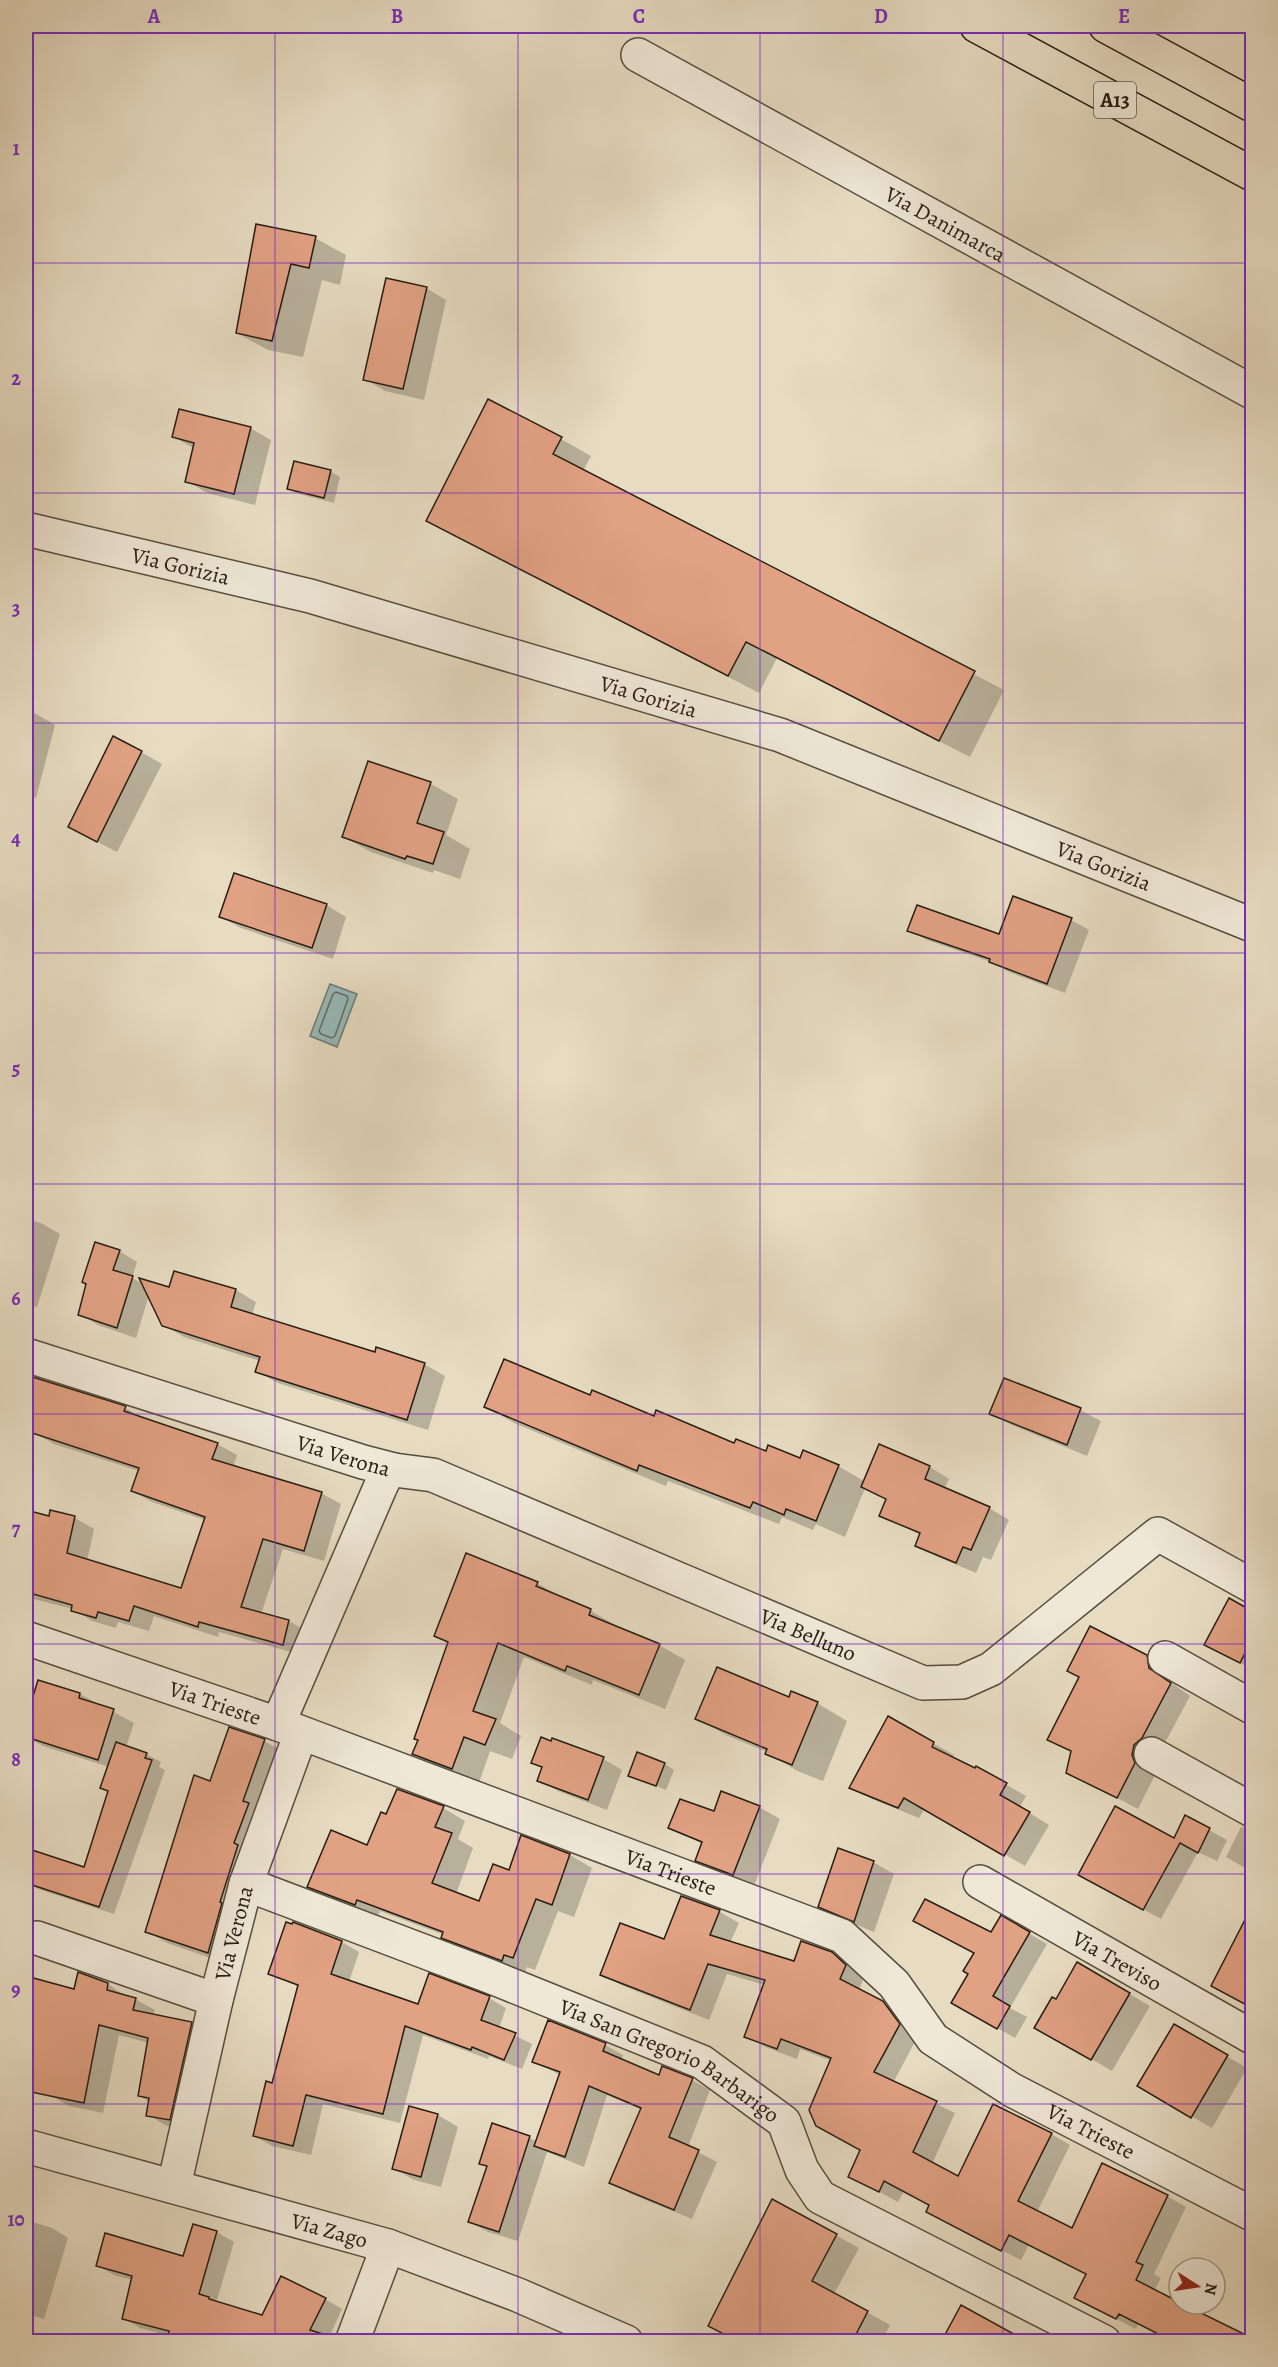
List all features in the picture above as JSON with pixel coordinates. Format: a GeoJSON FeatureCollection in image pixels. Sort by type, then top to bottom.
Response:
{"type":"FeatureCollection","features":[{"type":"Feature","properties":{"kind":"highway","name":"A13"},"geometry":{"type":"LineString","coordinates":[[977,26],[1252,174]]}},
{"type":"Feature","properties":{"kind":"highway"},"geometry":{"type":"LineString","coordinates":[[1106,26],[1252,105]]}},
{"type":"Feature","properties":{"kind":"street","name":"Via Danimarca"},"geometry":{"type":"LineString","coordinates":[[638,55],[1252,392]]}},
{"type":"Feature","properties":{"kind":"street","name":"Via Gorizia"},"geometry":{"type":"LineString","coordinates":[[26,529],[310,596],[780,735],[1252,925]]}},
{"type":"Feature","properties":{"kind":"street","name":"Via Verona"},"geometry":{"type":"LineString","coordinates":[[26,1355],[394,1470]]}},
{"type":"Feature","properties":{"kind":"street","name":"Via Verona"},"geometry":{"type":"LineString","coordinates":[[174,2186],[216,2000],[290,1728],[382,1484],[385,1477],[394,1470]]}},
{"type":"Feature","properties":{"kind":"street","name":"Via Belluno"},"geometry":{"type":"LineString","coordinates":[[394,1470],[433,1475],[922,1683],[962,1682],[991,1669],[1158,1533],[1252,1586]]}},
{"type":"Feature","properties":{"kind":"street","name":"Via Trieste"},"geometry":{"type":"LineString","coordinates":[[26,1638],[290,1728],[842,1936],[894,1984],[933,2039],[1012,2090],[1252,2214]]}},
{"type":"Feature","properties":{"kind":"street"},"geometry":{"type":"LineString","coordinates":[[1165,1658],[1252,1707]]}},
{"type":"Feature","properties":{"kind":"street"},"geometry":{"type":"LineString","coordinates":[[1151,1754],[1252,1810]]}},
{"type":"Feature","properties":{"kind":"street","name":"Via Treviso"},"geometry":{"type":"LineString","coordinates":[[980,1882],[1252,2037]]}},
{"type":"Feature","properties":{"kind":"street","name":"Via San Gregorio Barbarigo"},"geometry":{"type":"LineString","coordinates":[[246,1884],[489,1976],[702,2062],[784,2122],[802,2170],[820,2197],[1104,2342]]}},
{"type":"Feature","properties":{"kind":"street","name":"Via Verona"},"geometry":{"type":"LineString","coordinates":[[37,1938],[216,2000]]}},
{"type":"Feature","properties":{"kind":"street","name":"Via Zago"},"geometry":{"type":"LineString","coordinates":[[26,2146],[388,2246],[518,2295],[626,2342]]}},
{"type":"Feature","properties":{"kind":"street"},"geometry":{"type":"LineString","coordinates":[[352,2342],[388,2246]]}},
{"type":"Feature","properties":{"kind":"water"},"geometry":{"type":"Polygon","coordinates":[[[330,984],[357,994],[337,1047],[310,1036],[330,984]]]}},
{"type":"Feature","properties":{"kind":"building"},"geometry":{"type":"Polygon","coordinates":[[[256,224],[316,236],[309,268],[291,264],[272,341],[236,333],[256,224]]]}},
{"type":"Feature","properties":{"kind":"building"},"geometry":{"type":"Polygon","coordinates":[[[386,278],[427,287],[403,389],[363,380],[386,278]]]}},
{"type":"Feature","properties":{"kind":"building"},"geometry":{"type":"Polygon","coordinates":[[[488,399],[562,437],[553,454],[975,671],[939,741],[746,642],[728,676],[426,521],[488,399]]]}},
{"type":"Feature","properties":{"kind":"building"},"geometry":{"type":"Polygon","coordinates":[[[179,409],[251,427],[234,494],[185,482],[194,443],[172,437],[179,409]]]}},
{"type":"Feature","properties":{"kind":"building"},"geometry":{"type":"Polygon","coordinates":[[[294,461],[331,470],[324,498],[287,489],[294,461]]]}},
{"type":"Feature","properties":{"kind":"building"},"geometry":{"type":"Polygon","coordinates":[[[113,736],[142,751],[97,842],[68,827],[113,736]]]}},
{"type":"Feature","properties":{"kind":"building"},"geometry":{"type":"Polygon","coordinates":[[[368,761],[431,782],[417,823],[444,832],[433,864],[407,856],[405,859],[342,837],[368,761]]]}},
{"type":"Feature","properties":{"kind":"building"},"geometry":{"type":"Polygon","coordinates":[[[234,873],[327,904],[312,948],[219,917],[234,873]]]}},
{"type":"Feature","properties":{"kind":"building"},"geometry":{"type":"Polygon","coordinates":[[[1013,896],[1072,918],[1047,984],[989,962],[990,959],[907,931],[917,905],[999,934],[1013,896]]]}},
{"type":"Feature","properties":{"kind":"building"},"geometry":{"type":"Polygon","coordinates":[[[95,1242],[120,1250],[113,1270],[133,1276],[117,1328],[78,1315],[86,1284],[82,1282],[95,1242]]]}},
{"type":"Feature","properties":{"kind":"building"},"geometry":{"type":"Polygon","coordinates":[[[174,1271],[236,1289],[231,1307],[375,1352],[376,1347],[425,1363],[407,1420],[255,1372],[260,1357],[162,1326],[139,1278],[169,1287],[174,1271]]]}},
{"type":"Feature","properties":{"kind":"building"},"geometry":{"type":"Polygon","coordinates":[[[504,1359],[590,1395],[592,1390],[654,1416],[656,1410],[734,1443],[736,1439],[766,1451],[768,1445],[800,1458],[803,1450],[839,1465],[816,1521],[786,1509],[784,1515],[753,1502],[750,1508],[639,1465],[637,1471],[484,1407],[504,1359]]]}},
{"type":"Feature","properties":{"kind":"building"},"geometry":{"type":"Polygon","coordinates":[[[26,1375],[126,1406],[124,1411],[218,1443],[212,1459],[322,1492],[304,1551],[263,1539],[241,1607],[289,1620],[283,1645],[199,1622],[198,1627],[134,1606],[129,1621],[98,1612],[96,1618],[71,1611],[72,1605],[26,1592],[26,1510],[49,1516],[50,1510],[75,1516],[67,1553],[181,1588],[205,1517],[131,1491],[139,1468],[26,1431],[26,1375]]]}},
{"type":"Feature","properties":{"kind":"building"},"geometry":{"type":"Polygon","coordinates":[[[1004,1378],[1081,1408],[1067,1445],[989,1414],[1004,1378]]]}},
{"type":"Feature","properties":{"kind":"building"},"geometry":{"type":"Polygon","coordinates":[[[879,1444],[930,1466],[925,1479],[990,1507],[971,1550],[963,1547],[956,1563],[915,1546],[920,1533],[879,1516],[886,1499],[861,1487],[879,1444]]]}},
{"type":"Feature","properties":{"kind":"building"},"geometry":{"type":"Polygon","coordinates":[[[466,1553],[538,1582],[536,1586],[591,1609],[589,1615],[660,1644],[639,1695],[567,1666],[565,1671],[498,1643],[473,1711],[496,1719],[485,1745],[464,1737],[452,1769],[412,1754],[418,1740],[414,1739],[448,1642],[434,1636],[466,1553]]]}},
{"type":"Feature","properties":{"kind":"building"},"geometry":{"type":"Polygon","coordinates":[[[1229,1598],[1252,1611],[1252,1639],[1240,1663],[1204,1645],[1229,1598]]]}},
{"type":"Feature","properties":{"kind":"building"},"geometry":{"type":"Polygon","coordinates":[[[1090,1626],[1147,1655],[1149,1668],[1171,1683],[1142,1738],[1134,1745],[1132,1755],[1135,1763],[1117,1798],[1066,1773],[1071,1751],[1047,1740],[1079,1677],[1067,1671],[1090,1626]]]}},
{"type":"Feature","properties":{"kind":"building"},"geometry":{"type":"Polygon","coordinates":[[[717,1667],[789,1697],[791,1691],[818,1702],[792,1765],[765,1754],[767,1749],[695,1719],[717,1667]]]}},
{"type":"Feature","properties":{"kind":"building"},"geometry":{"type":"Polygon","coordinates":[[[38,1680],[80,1693],[79,1698],[114,1709],[98,1760],[26,1737],[26,1719],[38,1680]]]}},
{"type":"Feature","properties":{"kind":"building"},"geometry":{"type":"Polygon","coordinates":[[[888,1716],[934,1742],[932,1747],[975,1768],[976,1766],[1007,1783],[1000,1795],[1030,1812],[1004,1856],[904,1798],[898,1808],[849,1788],[888,1716]]]}},
{"type":"Feature","properties":{"kind":"building"},"geometry":{"type":"Polygon","coordinates":[[[229,1727],[265,1739],[243,1801],[249,1803],[234,1843],[238,1845],[220,1902],[222,1903],[208,1953],[145,1932],[194,1775],[210,1781],[229,1727]]]}},
{"type":"Feature","properties":{"kind":"building"},"geometry":{"type":"Polygon","coordinates":[[[541,1737],[551,1741],[552,1738],[604,1757],[588,1800],[537,1781],[542,1767],[531,1763],[541,1737]]]}},
{"type":"Feature","properties":{"kind":"building"},"geometry":{"type":"Polygon","coordinates":[[[116,1742],[147,1753],[145,1758],[152,1760],[99,1907],[26,1883],[26,1871],[32,1850],[84,1867],[108,1791],[100,1788],[116,1742]]]}},
{"type":"Feature","properties":{"kind":"building"},"geometry":{"type":"Polygon","coordinates":[[[637,1752],[665,1763],[656,1786],[628,1776],[637,1752]]]}},
{"type":"Feature","properties":{"kind":"building"},"geometry":{"type":"Polygon","coordinates":[[[397,1789],[444,1806],[435,1827],[452,1833],[432,1883],[479,1901],[493,1864],[509,1870],[521,1835],[570,1854],[552,1905],[536,1899],[513,1958],[504,1955],[502,1961],[441,1938],[443,1932],[357,1900],[355,1905],[307,1887],[331,1830],[367,1845],[381,1812],[386,1814],[397,1789]]]}},
{"type":"Feature","properties":{"kind":"building"},"geometry":{"type":"Polygon","coordinates":[[[721,1791],[760,1806],[733,1875],[695,1861],[702,1842],[668,1828],[680,1799],[714,1811],[721,1791]]]}},
{"type":"Feature","properties":{"kind":"building"},"geometry":{"type":"Polygon","coordinates":[[[1115,1806],[1174,1838],[1185,1815],[1210,1828],[1198,1853],[1180,1843],[1143,1910],[1078,1875],[1115,1806]]]}},
{"type":"Feature","properties":{"kind":"building"},"geometry":{"type":"Polygon","coordinates":[[[838,1848],[874,1861],[854,1922],[818,1907],[838,1848]]]}},
{"type":"Feature","properties":{"kind":"building"},"geometry":{"type":"Polygon","coordinates":[[[681,1896],[720,1910],[710,1935],[794,1961],[801,1941],[832,1952],[846,1965],[840,1979],[883,2001],[900,2024],[874,2072],[937,2101],[913,2152],[958,2176],[993,2104],[1052,2133],[1018,2201],[1072,2228],[1102,2163],[1168,2195],[1136,2262],[1143,2265],[1136,2280],[1167,2296],[1167,2316],[1207,2316],[1252,2338],[1252,2342],[1174,2342],[1119,2314],[1116,2319],[1074,2298],[1086,2274],[1009,2235],[1001,2251],[926,2212],[929,2205],[884,2181],[879,2192],[848,2177],[860,2150],[816,2126],[809,2110],[831,2058],[781,2039],[777,2049],[744,2037],[765,1980],[708,1964],[690,2010],[600,1975],[620,1923],[664,1939],[681,1896]]]}},
{"type":"Feature","properties":{"kind":"building"},"geometry":{"type":"Polygon","coordinates":[[[925,1899],[991,1932],[1001,1915],[1030,1932],[993,1996],[1010,2006],[997,2029],[951,2003],[968,1974],[963,1971],[974,1953],[913,1921],[925,1899]]]}},
{"type":"Feature","properties":{"kind":"building"},"geometry":{"type":"Polygon","coordinates":[[[1252,1906],[1252,2008],[1211,1986],[1252,1906]]]}},
{"type":"Feature","properties":{"kind":"building"},"geometry":{"type":"Polygon","coordinates":[[[286,1922],[292,1924],[293,1922],[342,1941],[331,1974],[418,2004],[429,1973],[490,1996],[481,2020],[516,2033],[504,2060],[472,2047],[471,2050],[405,2026],[383,2114],[306,2095],[293,2146],[253,2136],[266,2081],[272,2083],[298,1985],[268,1974],[286,1922]]]}},
{"type":"Feature","properties":{"kind":"building"},"geometry":{"type":"Polygon","coordinates":[[[1077,1962],[1130,1993],[1091,2060],[1034,2028],[1052,1997],[1056,1999],[1077,1962]]]}},
{"type":"Feature","properties":{"kind":"building"},"geometry":{"type":"Polygon","coordinates":[[[78,1972],[108,1983],[107,1990],[136,1998],[133,2010],[192,2022],[170,2120],[146,2116],[149,2098],[138,2096],[148,2038],[99,2025],[84,2103],[26,2091],[26,1976],[74,1989],[78,1972]]]}},
{"type":"Feature","properties":{"kind":"building"},"geometry":{"type":"Polygon","coordinates":[[[548,2020],[606,2043],[603,2051],[659,2075],[662,2066],[693,2078],[669,2137],[699,2150],[674,2210],[609,2183],[641,2108],[589,2086],[565,2157],[534,2146],[560,2072],[532,2062],[548,2020]]]}},
{"type":"Feature","properties":{"kind":"building"},"geometry":{"type":"Polygon","coordinates":[[[1174,2024],[1228,2055],[1191,2118],[1137,2086],[1174,2024]]]}},
{"type":"Feature","properties":{"kind":"building"},"geometry":{"type":"Polygon","coordinates":[[[409,2106],[438,2114],[421,2177],[392,2169],[409,2106]]]}},
{"type":"Feature","properties":{"kind":"building"},"geometry":{"type":"Polygon","coordinates":[[[492,2123],[530,2136],[499,2232],[468,2222],[487,2166],[479,2164],[492,2123]]]}},
{"type":"Feature","properties":{"kind":"building"},"geometry":{"type":"Polygon","coordinates":[[[772,2199],[837,2234],[812,2281],[868,2311],[852,2342],[739,2342],[708,2326],[772,2199]]]}},
{"type":"Feature","properties":{"kind":"building"},"geometry":{"type":"Polygon","coordinates":[[[193,2224],[217,2231],[199,2294],[262,2315],[281,2276],[326,2298],[310,2330],[326,2335],[325,2342],[167,2342],[169,2331],[122,2319],[132,2276],[96,2266],[105,2233],[183,2256],[193,2224]]]}},
{"type":"Feature","properties":{"kind":"building"},"geometry":{"type":"Polygon","coordinates":[[[961,2305],[1028,2342],[941,2342],[961,2305]]]}}]}
